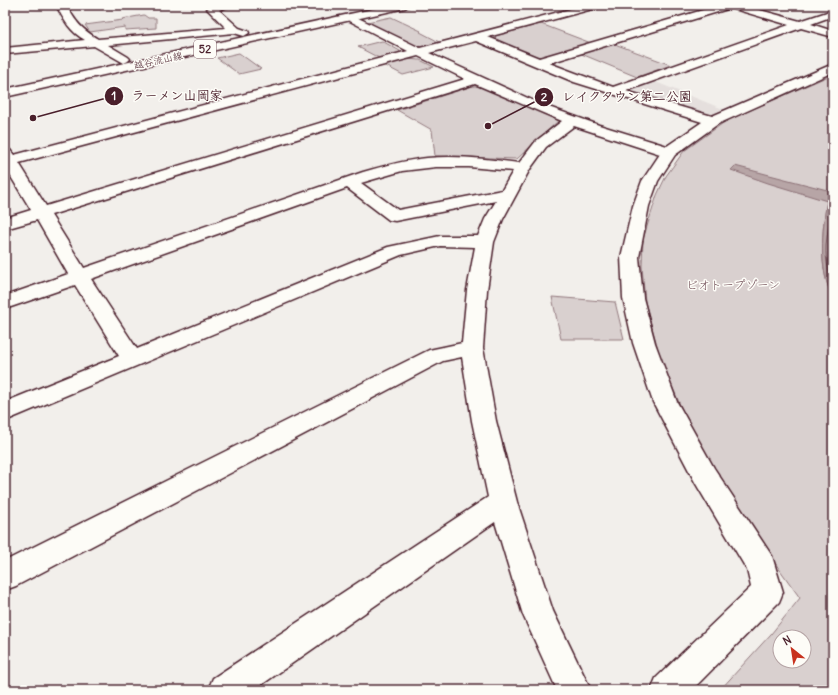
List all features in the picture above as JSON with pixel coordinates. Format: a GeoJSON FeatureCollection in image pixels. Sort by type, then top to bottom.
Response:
{"type":"FeatureCollection","features":[{"type":"Feature","properties":{"kind":"street"},"geometry":{"type":"LineString","coordinates":[[61,5],[72,25],[80,33],[124,59]]}},
{"type":"Feature","properties":{"kind":"street"},"geometry":{"type":"LineString","coordinates":[[220,5],[212,9],[239,32]]}},
{"type":"Feature","properties":{"kind":"street","name":"越谷流山線"},"geometry":{"type":"LineString","coordinates":[[5,85],[239,32],[375,5]]}},
{"type":"Feature","properties":{"kind":"street","name":"越谷流山線"},"geometry":{"type":"LineString","coordinates":[[5,93],[405,5]]}},
{"type":"Feature","properties":{"kind":"street"},"geometry":{"type":"LineString","coordinates":[[132,359],[7,158],[597,5]]}},
{"type":"Feature","properties":{"kind":"street"},"geometry":{"type":"LineString","coordinates":[[539,62],[731,5],[833,34]]}},
{"type":"Feature","properties":{"kind":"street"},"geometry":{"type":"LineString","coordinates":[[613,91],[833,13]]}},
{"type":"Feature","properties":{"kind":"street"},"geometry":{"type":"LineString","coordinates":[[350,17],[476,80],[521,100],[572,120],[670,152]]}},
{"type":"Feature","properties":{"kind":"street"},"geometry":{"type":"LineString","coordinates":[[5,51],[239,32]]}},
{"type":"Feature","properties":{"kind":"street"},"geometry":{"type":"LineString","coordinates":[[477,37],[578,79],[713,121]]}},
{"type":"Feature","properties":{"kind":"street"},"geometry":{"type":"LineString","coordinates":[[668,690],[768,592],[761,566],[705,476],[665,402],[644,343],[635,306],[630,257],[641,206],[650,181],[670,152],[713,121],[833,68]]}},
{"type":"Feature","properties":{"kind":"street"},"geometry":{"type":"LineString","coordinates":[[5,224],[476,80]]}},
{"type":"Feature","properties":{"kind":"street"},"geometry":{"type":"LineString","coordinates":[[572,120],[541,144],[523,168],[507,194],[484,242],[477,290],[472,348],[484,421],[502,502],[539,615],[574,690]]}},
{"type":"Feature","properties":{"kind":"street"},"geometry":{"type":"LineString","coordinates":[[5,304],[369,175],[399,167],[435,162],[476,162],[523,168]]}},
{"type":"Feature","properties":{"kind":"street"},"geometry":{"type":"LineString","coordinates":[[349,182],[395,216],[507,194]]}},
{"type":"Feature","properties":{"kind":"street"},"geometry":{"type":"LineString","coordinates":[[5,412],[395,251],[440,241],[484,242]]}},
{"type":"Feature","properties":{"kind":"street"},"geometry":{"type":"LineString","coordinates":[[5,576],[436,355],[472,348]]}},
{"type":"Feature","properties":{"kind":"street"},"geometry":{"type":"LineString","coordinates":[[225,690],[502,502]]}},
{"type":"Feature","properties":{"kind":"shaded area"},"geometry":{"type":"Polygon","coordinates":[[[653,81],[723,109],[712,114],[700,114],[635,94],[631,88],[653,81]]]}},
{"type":"Feature","properties":{"kind":"green space"},"geometry":{"type":"Polygon","coordinates":[[[144,15],[148,18],[156,18],[156,28],[125,30],[125,27],[90,32],[85,25],[123,20],[122,19],[144,15]]]}},
{"type":"Feature","properties":{"kind":"green space"},"geometry":{"type":"Polygon","coordinates":[[[391,17],[421,31],[420,32],[441,43],[424,47],[416,46],[367,22],[391,17]]]}},
{"type":"Feature","properties":{"kind":"green space"},"geometry":{"type":"Polygon","coordinates":[[[541,24],[591,43],[543,57],[532,56],[494,41],[495,36],[541,24]]]}},
{"type":"Feature","properties":{"kind":"green space"},"geometry":{"type":"Polygon","coordinates":[[[382,41],[400,51],[398,54],[379,58],[358,47],[382,41]]]}},
{"type":"Feature","properties":{"kind":"green space"},"geometry":{"type":"Polygon","coordinates":[[[612,43],[671,65],[637,77],[579,53],[612,43]]]}},
{"type":"Feature","properties":{"kind":"green space"},"geometry":{"type":"Polygon","coordinates":[[[239,53],[261,69],[239,74],[217,58],[239,53]]]}},
{"type":"Feature","properties":{"kind":"green space"},"geometry":{"type":"Polygon","coordinates":[[[406,59],[420,60],[434,67],[403,75],[384,65],[406,59]]]}},
{"type":"Feature","properties":{"kind":"green space","name":"ビオトープゾーン"},"geometry":{"type":"Polygon","coordinates":[[[833,74],[833,190],[825,200],[827,201],[822,250],[825,275],[828,287],[833,297],[833,690],[720,690],[772,633],[772,669],[812,669],[812,629],[775,629],[800,598],[748,525],[692,433],[661,360],[645,302],[642,266],[643,239],[657,195],[666,176],[684,151],[726,121],[833,74]]]}},
{"type":"Feature","properties":{"kind":"green space"},"geometry":{"type":"Polygon","coordinates":[[[473,86],[481,86],[554,117],[558,121],[517,159],[435,156],[432,130],[397,110],[473,86]]]}},
{"type":"Feature","properties":{"kind":"green space"},"geometry":{"type":"Polygon","coordinates":[[[552,297],[615,302],[624,339],[561,339],[552,297]]]}},
{"type":"Feature","properties":{"kind":"water"},"geometry":{"type":"Polygon","coordinates":[[[735,166],[831,191],[833,190],[833,297],[825,275],[822,250],[827,201],[731,170],[735,166]]]}},
{"type":"Feature","properties":{"kind":"place","name":"ラーメン山岡家"},"geometry":{"type":"Point","coordinates":[33,118]}},
{"type":"Feature","properties":{"kind":"place","name":"レイクタウン第二公園"},"geometry":{"type":"Point","coordinates":[488,126]}}]}
